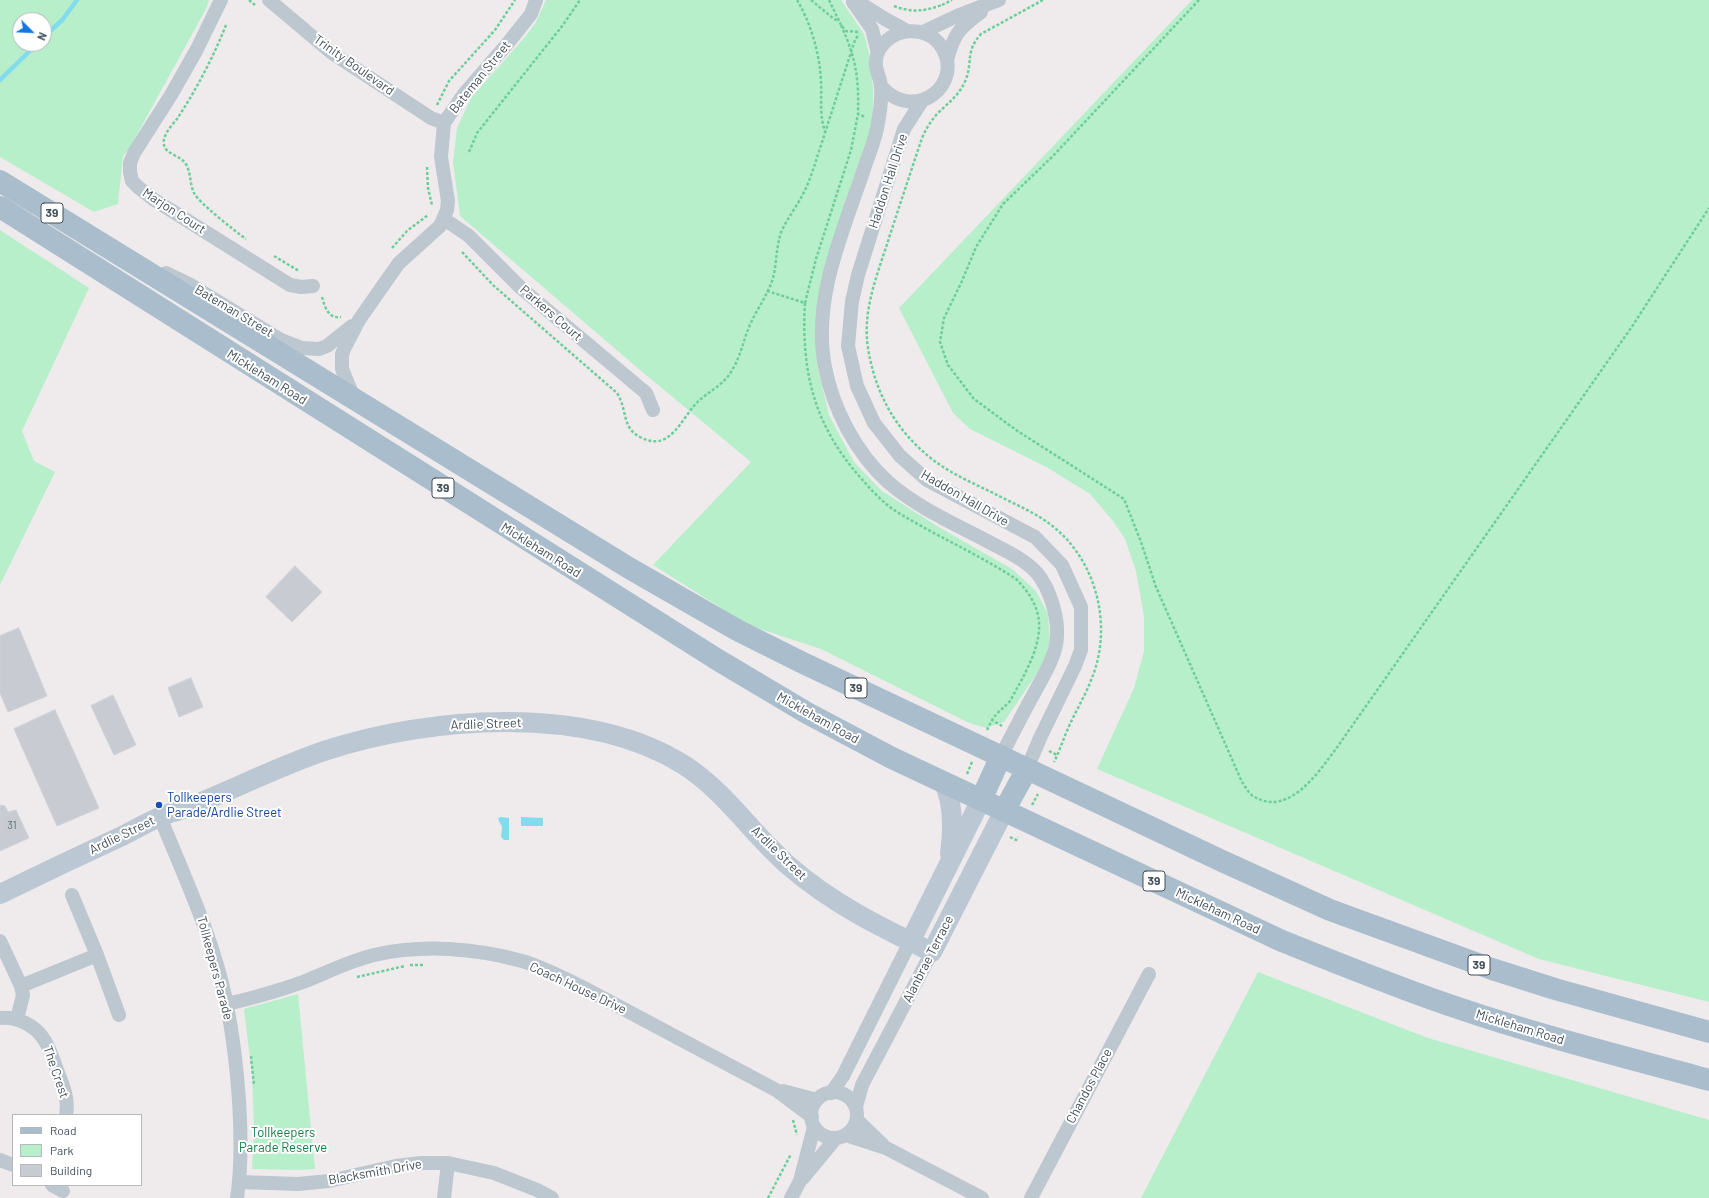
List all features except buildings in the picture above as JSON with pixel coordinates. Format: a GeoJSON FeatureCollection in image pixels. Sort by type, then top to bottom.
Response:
{"type":"FeatureCollection","features":[{"type":"Feature","properties":{"kind":"main road","name":"Mickleham Road"},"geometry":{"type":"LineString","coordinates":[[0,181],[629,568],[737,630],[1027,769],[1330,910],[1492,969],[1555,989],[1709,1032]]}},
{"type":"Feature","properties":{"kind":"main road","name":"Mickleham Road"},"geometry":{"type":"LineString","coordinates":[[0,208],[718,660],[807,713],[892,758],[1004,812],[1282,941],[1344,966],[1494,1020],[1709,1080]]}},
{"type":"Feature","properties":{"kind":"main road"},"geometry":{"type":"LineString","coordinates":[[981,800],[1001,756]]}},
{"type":"Feature","properties":{"kind":"main road"},"geometry":{"type":"LineString","coordinates":[[1004,812],[1027,769]]}},
{"type":"Feature","properties":{"kind":"street","name":"Marjon Court"},"geometry":{"type":"LineString","coordinates":[[221,0],[196,52],[175,89],[134,153],[130,163],[132,181],[153,199],[290,285],[301,287],[313,286]]}},
{"type":"Feature","properties":{"kind":"street","name":"Trinity Boulevard"},"geometry":{"type":"LineString","coordinates":[[269,0],[332,53],[438,121]]}},
{"type":"Feature","properties":{"kind":"street","name":"Bateman Street"},"geometry":{"type":"LineString","coordinates":[[354,399],[345,377],[342,360],[345,347],[359,320],[400,263],[440,226],[444,219],[448,201],[441,157],[438,121],[464,94],[508,43],[531,14],[536,0]]}},
{"type":"Feature","properties":{"kind":"street"},"geometry":{"type":"LineString","coordinates":[[852,0],[872,29],[878,53]]}},
{"type":"Feature","properties":{"kind":"street"},"geometry":{"type":"LineString","coordinates":[[855,0],[907,31]]}},
{"type":"Feature","properties":{"kind":"street"},"geometry":{"type":"LineString","coordinates":[[923,32],[959,15],[998,1]]}},
{"type":"Feature","properties":{"kind":"street"},"geometry":{"type":"LineString","coordinates":[[947,60],[942,48],[934,38],[923,32],[907,31],[895,34],[885,42],[878,53],[876,74],[881,86],[887,93],[897,99],[910,102],[922,101],[935,94],[943,84],[947,72],[947,60],[953,39],[965,24],[998,1]]}},
{"type":"Feature","properties":{"kind":"street","name":"Haddon Hall Drive"},"geometry":{"type":"LineString","coordinates":[[881,86],[878,126],[833,261],[823,305],[822,329],[825,366],[838,411],[860,450],[887,481],[918,505],[1020,559],[1037,573],[1044,586],[1054,611],[1057,637],[1050,662],[1001,756]]}},
{"type":"Feature","properties":{"kind":"street","name":"Haddon Hall Drive"},"geometry":{"type":"LineString","coordinates":[[922,101],[904,129],[858,275],[852,301],[848,346],[857,386],[874,424],[900,456],[927,480],[1035,537],[1062,565],[1081,607],[1081,650],[1027,769]]}},
{"type":"Feature","properties":{"kind":"street","name":"Parkers Court"},"geometry":{"type":"LineString","coordinates":[[444,219],[469,236],[522,288],[646,393],[653,410]]}},
{"type":"Feature","properties":{"kind":"street","name":"Bateman Street"},"geometry":{"type":"LineString","coordinates":[[104,246],[183,281],[281,340],[302,348],[312,350],[327,346],[334,342],[359,320]]}},
{"type":"Feature","properties":{"kind":"street","name":"Ardlie Street"},"geometry":{"type":"LineString","coordinates":[[0,894],[160,817],[192,806],[318,753],[377,736],[423,728],[473,723],[517,723],[580,728],[615,735],[640,743],[664,754],[685,766],[719,792],[787,864],[811,884],[841,904],[910,942],[932,952]]}},
{"type":"Feature","properties":{"kind":"street"},"geometry":{"type":"LineString","coordinates":[[944,782],[950,799],[952,838],[949,862]]}},
{"type":"Feature","properties":{"kind":"street","name":"Alanbrae Terrace"},"geometry":{"type":"LineString","coordinates":[[831,1093],[842,1076],[981,800]]}},
{"type":"Feature","properties":{"kind":"street","name":"Alanbrae Terrace"},"geometry":{"type":"LineString","coordinates":[[856,1114],[862,1085],[1004,812]]}},
{"type":"Feature","properties":{"kind":"street","name":"Tollkeepers Parade"},"geometry":{"type":"LineString","coordinates":[[160,817],[198,908],[227,1004],[237,1074],[240,1128],[239,1182],[237,1198]]}},
{"type":"Feature","properties":{"kind":"street"},"geometry":{"type":"LineString","coordinates":[[72,895],[97,955],[119,1015]]}},
{"type":"Feature","properties":{"kind":"street"},"geometry":{"type":"LineString","coordinates":[[0,941],[21,986],[23,995],[17,1019]]}},
{"type":"Feature","properties":{"kind":"street","name":"Coach House Drive"},"geometry":{"type":"LineString","coordinates":[[227,1004],[271,993],[374,955],[414,950],[452,949],[488,954],[523,962],[558,975],[776,1090],[813,1122]]}},
{"type":"Feature","properties":{"kind":"street"},"geometry":{"type":"LineString","coordinates":[[21,986],[97,955]]}},
{"type":"Feature","properties":{"kind":"street","name":"Chandos Place"},"geometry":{"type":"LineString","coordinates":[[1030,1198],[1149,974]]}},
{"type":"Feature","properties":{"kind":"street","name":"The Crest"},"geometry":{"type":"LineString","coordinates":[[0,1018],[17,1019],[31,1026],[44,1039],[66,1092],[66,1114]]}},
{"type":"Feature","properties":{"kind":"street","name":"Coach House Drive"},"geometry":{"type":"LineString","coordinates":[[776,1090],[817,1100]]}},
{"type":"Feature","properties":{"kind":"street"},"geometry":{"type":"LineString","coordinates":[[791,1198],[800,1181],[841,1137],[855,1126],[856,1114],[852,1100],[846,1096],[838,1093],[831,1093],[817,1100],[812,1111],[813,1122],[800,1181]]}},
{"type":"Feature","properties":{"kind":"street"},"geometry":{"type":"LineString","coordinates":[[856,1114],[886,1148]]}},
{"type":"Feature","properties":{"kind":"street"},"geometry":{"type":"LineString","coordinates":[[813,1122],[824,1136],[841,1137],[886,1148],[982,1198]]}},
{"type":"Feature","properties":{"kind":"street"},"geometry":{"type":"LineString","coordinates":[[0,1160],[12,1165]]}},
{"type":"Feature","properties":{"kind":"street","name":"Blacksmith Drive"},"geometry":{"type":"LineString","coordinates":[[239,1182],[298,1184],[329,1181],[396,1166],[421,1163],[448,1163],[494,1173],[537,1190],[552,1198]]}},
{"type":"Feature","properties":{"kind":"street"},"geometry":{"type":"LineString","coordinates":[[444,1198],[448,1163]]}},
{"type":"Feature","properties":{"kind":"path"},"geometry":{"type":"LineString","coordinates":[[438,121],[441,96],[449,81],[495,30],[515,0]]}},
{"type":"Feature","properties":{"kind":"path"},"geometry":{"type":"LineString","coordinates":[[468,152],[477,133],[563,25],[580,0]]}},
{"type":"Feature","properties":{"kind":"path"},"geometry":{"type":"LineString","coordinates":[[797,0],[810,28],[817,53],[821,81],[822,122],[825,131]]}},
{"type":"Feature","properties":{"kind":"path"},"geometry":{"type":"LineString","coordinates":[[811,0],[834,19],[839,21]]}},
{"type":"Feature","properties":{"kind":"path"},"geometry":{"type":"LineString","coordinates":[[829,0],[852,50],[856,65],[859,92],[858,114]]}},
{"type":"Feature","properties":{"kind":"path"},"geometry":{"type":"LineString","coordinates":[[1043,0],[995,25],[981,34],[973,42],[969,53],[966,78],[961,90],[929,124],[922,138],[873,289],[867,320],[867,346],[880,394],[893,419],[910,439],[933,459],[953,472],[1048,523],[1064,537],[1078,553],[1088,570],[1096,593],[1101,615],[1102,639],[1096,666],[1088,689],[1066,731],[1057,755]]}},
{"type":"Feature","properties":{"kind":"path"},"geometry":{"type":"LineString","coordinates":[[1199,0],[1053,156],[1003,204],[976,247],[962,281],[944,318],[940,342],[948,365],[974,399],[1016,430],[1124,499],[1141,542],[1156,587],[1242,782],[1252,796],[1267,802],[1287,800],[1312,780],[1338,746],[1631,328],[1709,208]]}},
{"type":"Feature","properties":{"kind":"path"},"geometry":{"type":"LineString","coordinates":[[880,16],[891,5],[912,11],[928,10],[942,5]]}},
{"type":"Feature","properties":{"kind":"path"},"geometry":{"type":"LineString","coordinates":[[227,24],[201,77],[163,141],[167,152],[184,160],[188,167],[194,194],[233,230],[250,241]]}},
{"type":"Feature","properties":{"kind":"path"},"geometry":{"type":"LineString","coordinates":[[461,251],[494,286],[617,393],[622,400],[627,425],[633,433],[650,441],[662,440],[671,436],[697,402],[716,389],[726,380],[732,371],[749,327],[773,278],[782,231],[803,194],[812,173],[855,40],[861,32],[846,31],[841,25]]}},
{"type":"Feature","properties":{"kind":"path"},"geometry":{"type":"LineString","coordinates":[[390,250],[408,231],[425,218],[431,210],[432,205],[428,188],[426,161]]}},
{"type":"Feature","properties":{"kind":"path"},"geometry":{"type":"LineString","coordinates":[[269,253],[303,273],[322,296],[329,314],[336,318],[347,313]]}},
{"type":"Feature","properties":{"kind":"path"},"geometry":{"type":"LineString","coordinates":[[356,977],[406,966],[426,965]]}},
{"type":"Feature","properties":{"kind":"path"},"geometry":{"type":"LineString","coordinates":[[250,1054],[254,1090]]}},
{"type":"Feature","properties":{"kind":"path"},"geometry":{"type":"LineString","coordinates":[[791,1114],[798,1139]]}},
{"type":"Feature","properties":{"kind":"path"},"geometry":{"type":"LineString","coordinates":[[768,1198],[793,1150]]}},
{"type":"Feature","properties":{"kind":"green space"},"geometry":{"type":"Polygon","coordinates":[[[0,0],[209,0],[206,9],[129,149],[123,156],[118,204],[94,212],[0,157],[0,0]]]}},
{"type":"Feature","properties":{"kind":"green space"},"geometry":{"type":"Polygon","coordinates":[[[546,0],[841,0],[864,34],[869,53],[873,88],[873,127],[816,320],[817,365],[829,415],[854,462],[882,491],[937,526],[1012,569],[1036,591],[1048,614],[1050,641],[1044,663],[1004,722],[986,728],[967,722],[821,649],[748,625],[653,565],[751,462],[640,370],[460,216],[453,162],[457,128],[471,98],[525,37],[536,22],[546,0]]]}},
{"type":"Feature","properties":{"kind":"green space"},"geometry":{"type":"Polygon","coordinates":[[[1192,0],[1709,0],[1709,1002],[1539,959],[1097,769],[1134,688],[1144,651],[1144,617],[1136,571],[1125,539],[1113,521],[1090,494],[1048,468],[970,429],[953,413],[899,308],[1192,0]]]}},
{"type":"Feature","properties":{"kind":"green space"},"geometry":{"type":"Polygon","coordinates":[[[0,230],[89,288],[22,431],[34,461],[55,472],[0,585],[0,230]]]}},
{"type":"Feature","properties":{"kind":"green space"},"geometry":{"type":"Polygon","coordinates":[[[1258,972],[1428,1038],[1709,1120],[1709,1198],[1141,1198],[1258,972]]]}},
{"type":"Feature","properties":{"kind":"green space","name":"Tollkeepers Parade Reserve"},"geometry":{"type":"Polygon","coordinates":[[[298,994],[315,1169],[252,1169],[254,1127],[252,1075],[244,1009],[298,994]]]}},
{"type":"Feature","properties":{"kind":"water"},"geometry":{"type":"Polygon","coordinates":[[[500,817],[509,818],[509,840],[504,840],[501,837],[502,827],[498,819],[500,817]]]}},
{"type":"Feature","properties":{"kind":"water"},"geometry":{"type":"Polygon","coordinates":[[[521,817],[543,818],[543,826],[521,826],[521,817]]]}},
{"type":"Feature","properties":{"kind":"waterway"},"geometry":{"type":"LineString","coordinates":[[52,29],[63,19],[77,0]]}},
{"type":"Feature","properties":{"kind":"waterway"},"geometry":{"type":"LineString","coordinates":[[0,80],[29,52]]}},
{"type":"Feature","properties":{"kind":"place","name":"Tollkeepers Parade/Ardlie Street"},"geometry":{"type":"Point","coordinates":[159,805]}}]}
